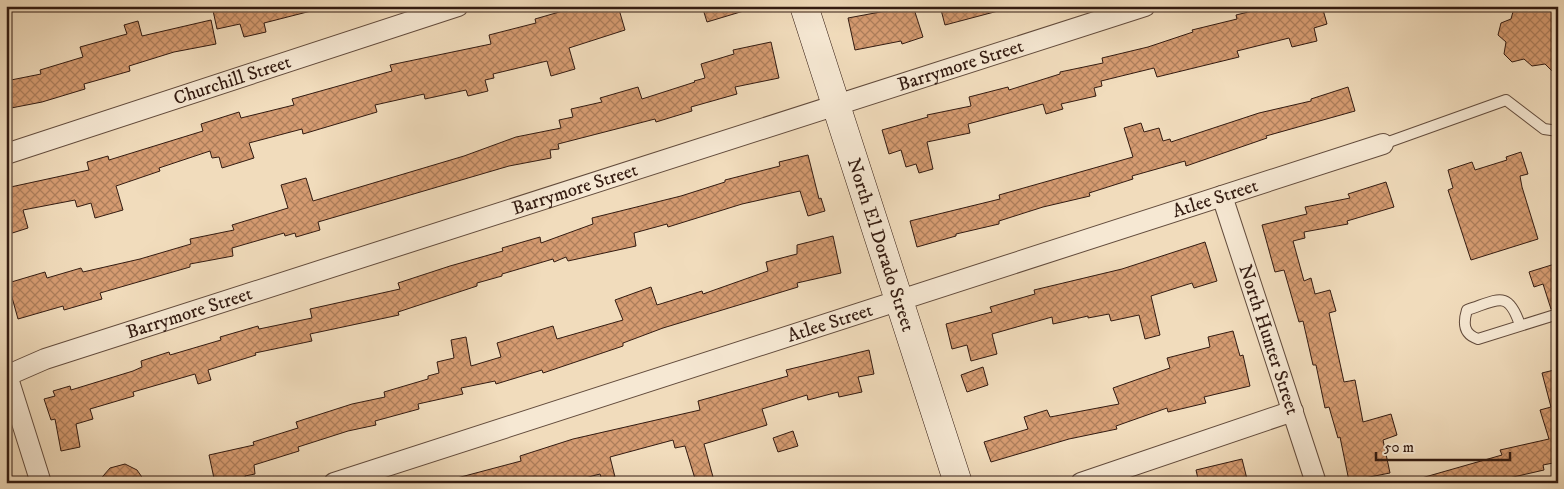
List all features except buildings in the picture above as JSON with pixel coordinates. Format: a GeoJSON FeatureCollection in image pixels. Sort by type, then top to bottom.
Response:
{"type":"FeatureCollection","features":[{"type":"Feature","properties":{"kind":"main road","name":"North El Dorado Street"},"geometry":{"type":"LineString","coordinates":[[804,6],[958,483]]}},
{"type":"Feature","properties":{"kind":"street","name":"Churchill Street"},"geometry":{"type":"LineString","coordinates":[[6,154],[458,6]]}},
{"type":"Feature","properties":{"kind":"street","name":"Barrymore Street"},"geometry":{"type":"LineString","coordinates":[[7,374],[45,359],[1145,6]]}},
{"type":"Feature","properties":{"kind":"street","name":"Atlee Street"},"geometry":{"type":"LineString","coordinates":[[334,483],[1383,144]]}},
{"type":"Feature","properties":{"kind":"street","name":"North Hunter Street"},"geometry":{"type":"LineString","coordinates":[[1222,196],[1316,483]]}},
{"type":"Feature","properties":{"kind":"street"},"geometry":{"type":"LineString","coordinates":[[7,374],[41,483]]}},
{"type":"Feature","properties":{"kind":"street"},"geometry":{"type":"LineString","coordinates":[[1081,483],[1293,411]]}},
{"type":"Feature","properties":{"kind":"lane"},"geometry":{"type":"LineString","coordinates":[[1383,144],[1506,100],[1544,129],[1558,132]]}},
{"type":"Feature","properties":{"kind":"lane"},"geometry":{"type":"LineString","coordinates":[[1520,325],[1514,307],[1508,301],[1498,300],[1467,310],[1464,320],[1465,330],[1470,336],[1478,339],[1558,314]]}}]}
